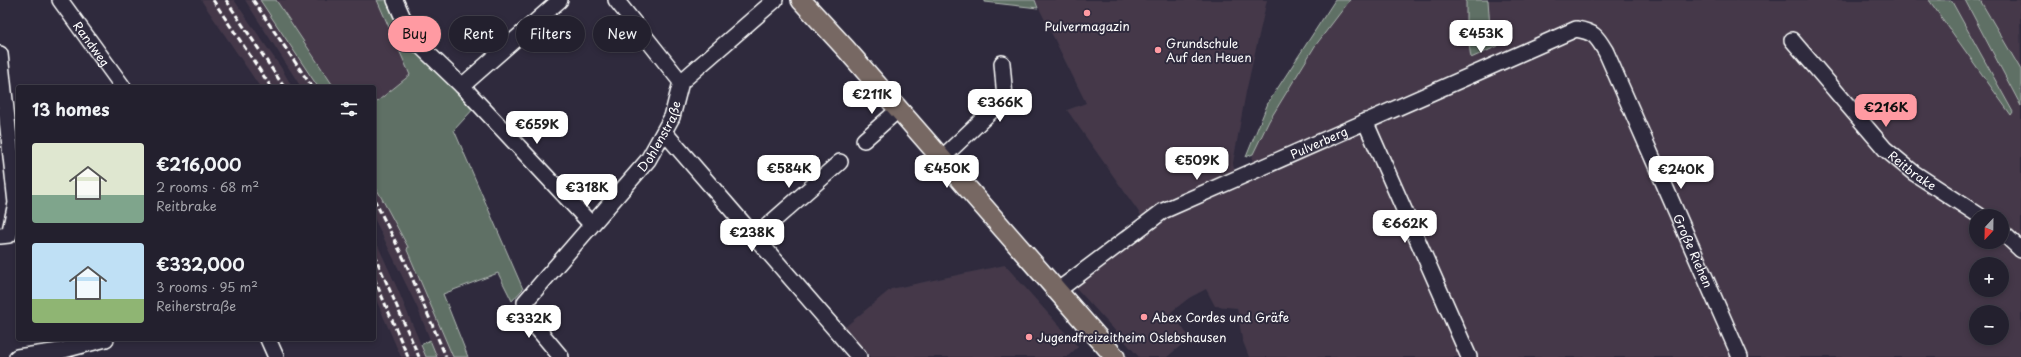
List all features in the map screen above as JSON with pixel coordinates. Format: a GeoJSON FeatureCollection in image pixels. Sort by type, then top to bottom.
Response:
{"type":"FeatureCollection","features":[{"type":"Feature","properties":{"kind":"main road"},"geometry":{"type":"LineString","coordinates":[[801,0],[1115,357]]}},
{"type":"Feature","properties":{"kind":"street","name":"Randweg"},"geometry":{"type":"LineString","coordinates":[[60,0],[122,85]]}},
{"type":"Feature","properties":{"kind":"street"},"geometry":{"type":"LineString","coordinates":[[395,0],[412,38],[462,86],[591,224]]}},
{"type":"Feature","properties":{"kind":"street"},"geometry":{"type":"LineString","coordinates":[[462,86],[560,0]]}},
{"type":"Feature","properties":{"kind":"street"},"geometry":{"type":"LineString","coordinates":[[616,0],[681,82],[775,0]]}},
{"type":"Feature","properties":{"kind":"street","name":"Pulverberg"},"geometry":{"type":"LineString","coordinates":[[1057,291],[1163,211],[1562,33],[1576,29],[1588,31],[1596,36]]}},
{"type":"Feature","properties":{"kind":"street","name":"Große Riehen"},"geometry":{"type":"LineString","coordinates":[[1596,36],[1606,52],[1740,357]]}},
{"type":"Feature","properties":{"kind":"street","name":"Reitbrake"},"geometry":{"type":"LineString","coordinates":[[1792,40],[1885,149],[1914,173],[1969,209]]}},
{"type":"Feature","properties":{"kind":"street"},"geometry":{"type":"LineString","coordinates":[[0,54],[16,203],[8,235],[0,236]]}},
{"type":"Feature","properties":{"kind":"street"},"geometry":{"type":"LineString","coordinates":[[941,159],[1005,98],[1002,64]]}},
{"type":"Feature","properties":{"kind":"street","name":"Dohlenstraße"},"geometry":{"type":"LineString","coordinates":[[562,357],[526,315],[524,308],[528,297],[648,160],[672,117],[681,82]]}},
{"type":"Feature","properties":{"kind":"street"},"geometry":{"type":"LineString","coordinates":[[864,140],[898,110]]}},
{"type":"Feature","properties":{"kind":"street"},"geometry":{"type":"LineString","coordinates":[[1365,120],[1469,357]]}},
{"type":"Feature","properties":{"kind":"street"},"geometry":{"type":"LineString","coordinates":[[665,132],[859,357]]}},
{"type":"Feature","properties":{"kind":"street"},"geometry":{"type":"LineString","coordinates":[[756,236],[840,162]]}},
{"type":"Feature","properties":{"kind":"street"},"geometry":{"type":"LineString","coordinates":[[2009,239],[2021,250]]}},
{"type":"Feature","properties":{"kind":"street"},"geometry":{"type":"LineString","coordinates":[[17,357],[60,351],[98,341]]}},
{"type":"Feature","properties":{"kind":"street"},"geometry":{"type":"LineString","coordinates":[[269,341],[276,357]]}},
{"type":"Feature","properties":{"kind":"shaded area"},"geometry":{"type":"Polygon","coordinates":[[[201,0],[234,0],[282,69],[291,85],[259,85],[201,0]]]}},
{"type":"Feature","properties":{"kind":"shaded area"},"geometry":{"type":"Polygon","coordinates":[[[245,0],[260,0],[317,85],[300,85],[245,0]]]}},
{"type":"Feature","properties":{"kind":"shaded area"},"geometry":{"type":"Polygon","coordinates":[[[276,0],[377,0],[388,25],[388,52],[400,52],[410,75],[376,102],[376,85],[333,85],[276,0]]]}},
{"type":"Feature","properties":{"kind":"shaded area"},"geometry":{"type":"Polygon","coordinates":[[[1035,0],[1267,0],[1246,92],[1233,163],[1237,186],[1249,181],[1253,154],[1269,121],[1315,46],[1350,0],[1466,0],[1466,23],[1491,42],[1488,0],[1929,0],[2011,115],[2013,112],[1951,0],[1965,0],[2021,106],[2021,357],[1249,357],[1242,339],[1237,308],[1215,306],[1206,289],[1189,298],[1171,312],[1190,338],[1167,357],[1139,357],[1069,280],[1145,221],[1067,110],[1086,103],[1035,0]]]}},
{"type":"Feature","properties":{"kind":"shaded area"},"geometry":{"type":"Polygon","coordinates":[[[1980,0],[2021,0],[2021,70],[1980,0]]]}},
{"type":"Feature","properties":{"kind":"shaded area"},"geometry":{"type":"Polygon","coordinates":[[[376,188],[408,247],[407,250],[453,357],[437,357],[417,307],[376,222],[376,188]]]}},
{"type":"Feature","properties":{"kind":"shaded area"},"geometry":{"type":"Polygon","coordinates":[[[376,241],[426,357],[401,357],[376,300],[376,241]]]}},
{"type":"Feature","properties":{"kind":"shaded area"},"geometry":{"type":"Polygon","coordinates":[[[1005,265],[1078,347],[1067,357],[870,357],[845,327],[891,289],[1005,265]]]}},
{"type":"Feature","properties":{"kind":"green space"},"geometry":{"type":"Polygon","coordinates":[[[260,0],[276,0],[333,85],[317,85],[260,0]]]}},
{"type":"Feature","properties":{"kind":"green space"},"geometry":{"type":"Polygon","coordinates":[[[377,0],[392,0],[398,16],[388,16],[388,25],[377,0]]]}},
{"type":"Feature","properties":{"kind":"green space"},"geometry":{"type":"Polygon","coordinates":[[[985,0],[1035,0],[1038,8],[985,2],[985,0]]]}},
{"type":"Feature","properties":{"kind":"green space"},"geometry":{"type":"Polygon","coordinates":[[[1335,0],[1350,0],[1315,46],[1269,121],[1253,154],[1246,157],[1268,103],[1335,0]]]}},
{"type":"Feature","properties":{"kind":"green space"},"geometry":{"type":"Polygon","coordinates":[[[1466,0],[1488,0],[1491,42],[1496,40],[1498,46],[1471,58],[1466,23],[1466,0]]]}},
{"type":"Feature","properties":{"kind":"green space"},"geometry":{"type":"Polygon","coordinates":[[[1929,0],[1951,0],[2013,112],[2011,115],[1929,0]]]}},
{"type":"Feature","properties":{"kind":"green space"},"geometry":{"type":"Polygon","coordinates":[[[1965,0],[1980,0],[2021,70],[2021,106],[1965,0]]]}},
{"type":"Feature","properties":{"kind":"green space"},"geometry":{"type":"Polygon","coordinates":[[[400,52],[423,52],[476,106],[454,130],[523,289],[512,301],[498,273],[443,294],[468,357],[453,357],[407,250],[408,247],[376,188],[376,102],[410,75],[400,52]]]}},
{"type":"Feature","properties":{"kind":"green space"},"geometry":{"type":"Polygon","coordinates":[[[430,340],[437,357],[426,357],[421,345],[430,340]]]}},
{"type":"Feature","properties":{"kind":"railway"},"geometry":{"type":"LineString","coordinates":[[213,0],[270,85]]}},
{"type":"Feature","properties":{"kind":"railway"},"geometry":{"type":"LineString","coordinates":[[226,0],[283,85]]}},
{"type":"Feature","properties":{"kind":"railway"},"geometry":{"type":"LineString","coordinates":[[253,0],[311,85]]}},
{"type":"Feature","properties":{"kind":"railway"},"geometry":{"type":"LineString","coordinates":[[376,203],[404,259],[446,357]]}},
{"type":"Feature","properties":{"kind":"railway"},"geometry":{"type":"LineString","coordinates":[[376,259],[419,357]]}},
{"type":"Feature","properties":{"kind":"railway"},"geometry":{"type":"LineString","coordinates":[[376,283],[408,357]]}},
{"type":"Feature","properties":{"kind":"place","name":"Pulvermagazin"},"geometry":{"type":"Point","coordinates":[1087,13]}},
{"type":"Feature","properties":{"kind":"place","name":"Grundschule Auf den Heuen"},"geometry":{"type":"Point","coordinates":[1158,50]}},
{"type":"Feature","properties":{"kind":"place","name":"Abex Cordes und Gräfe"},"geometry":{"type":"Point","coordinates":[1144,317]}},
{"type":"Feature","properties":{"kind":"place","name":"Jugendfreizeitheim Oslebshausen"},"geometry":{"type":"Point","coordinates":[1029,337]}}]}
